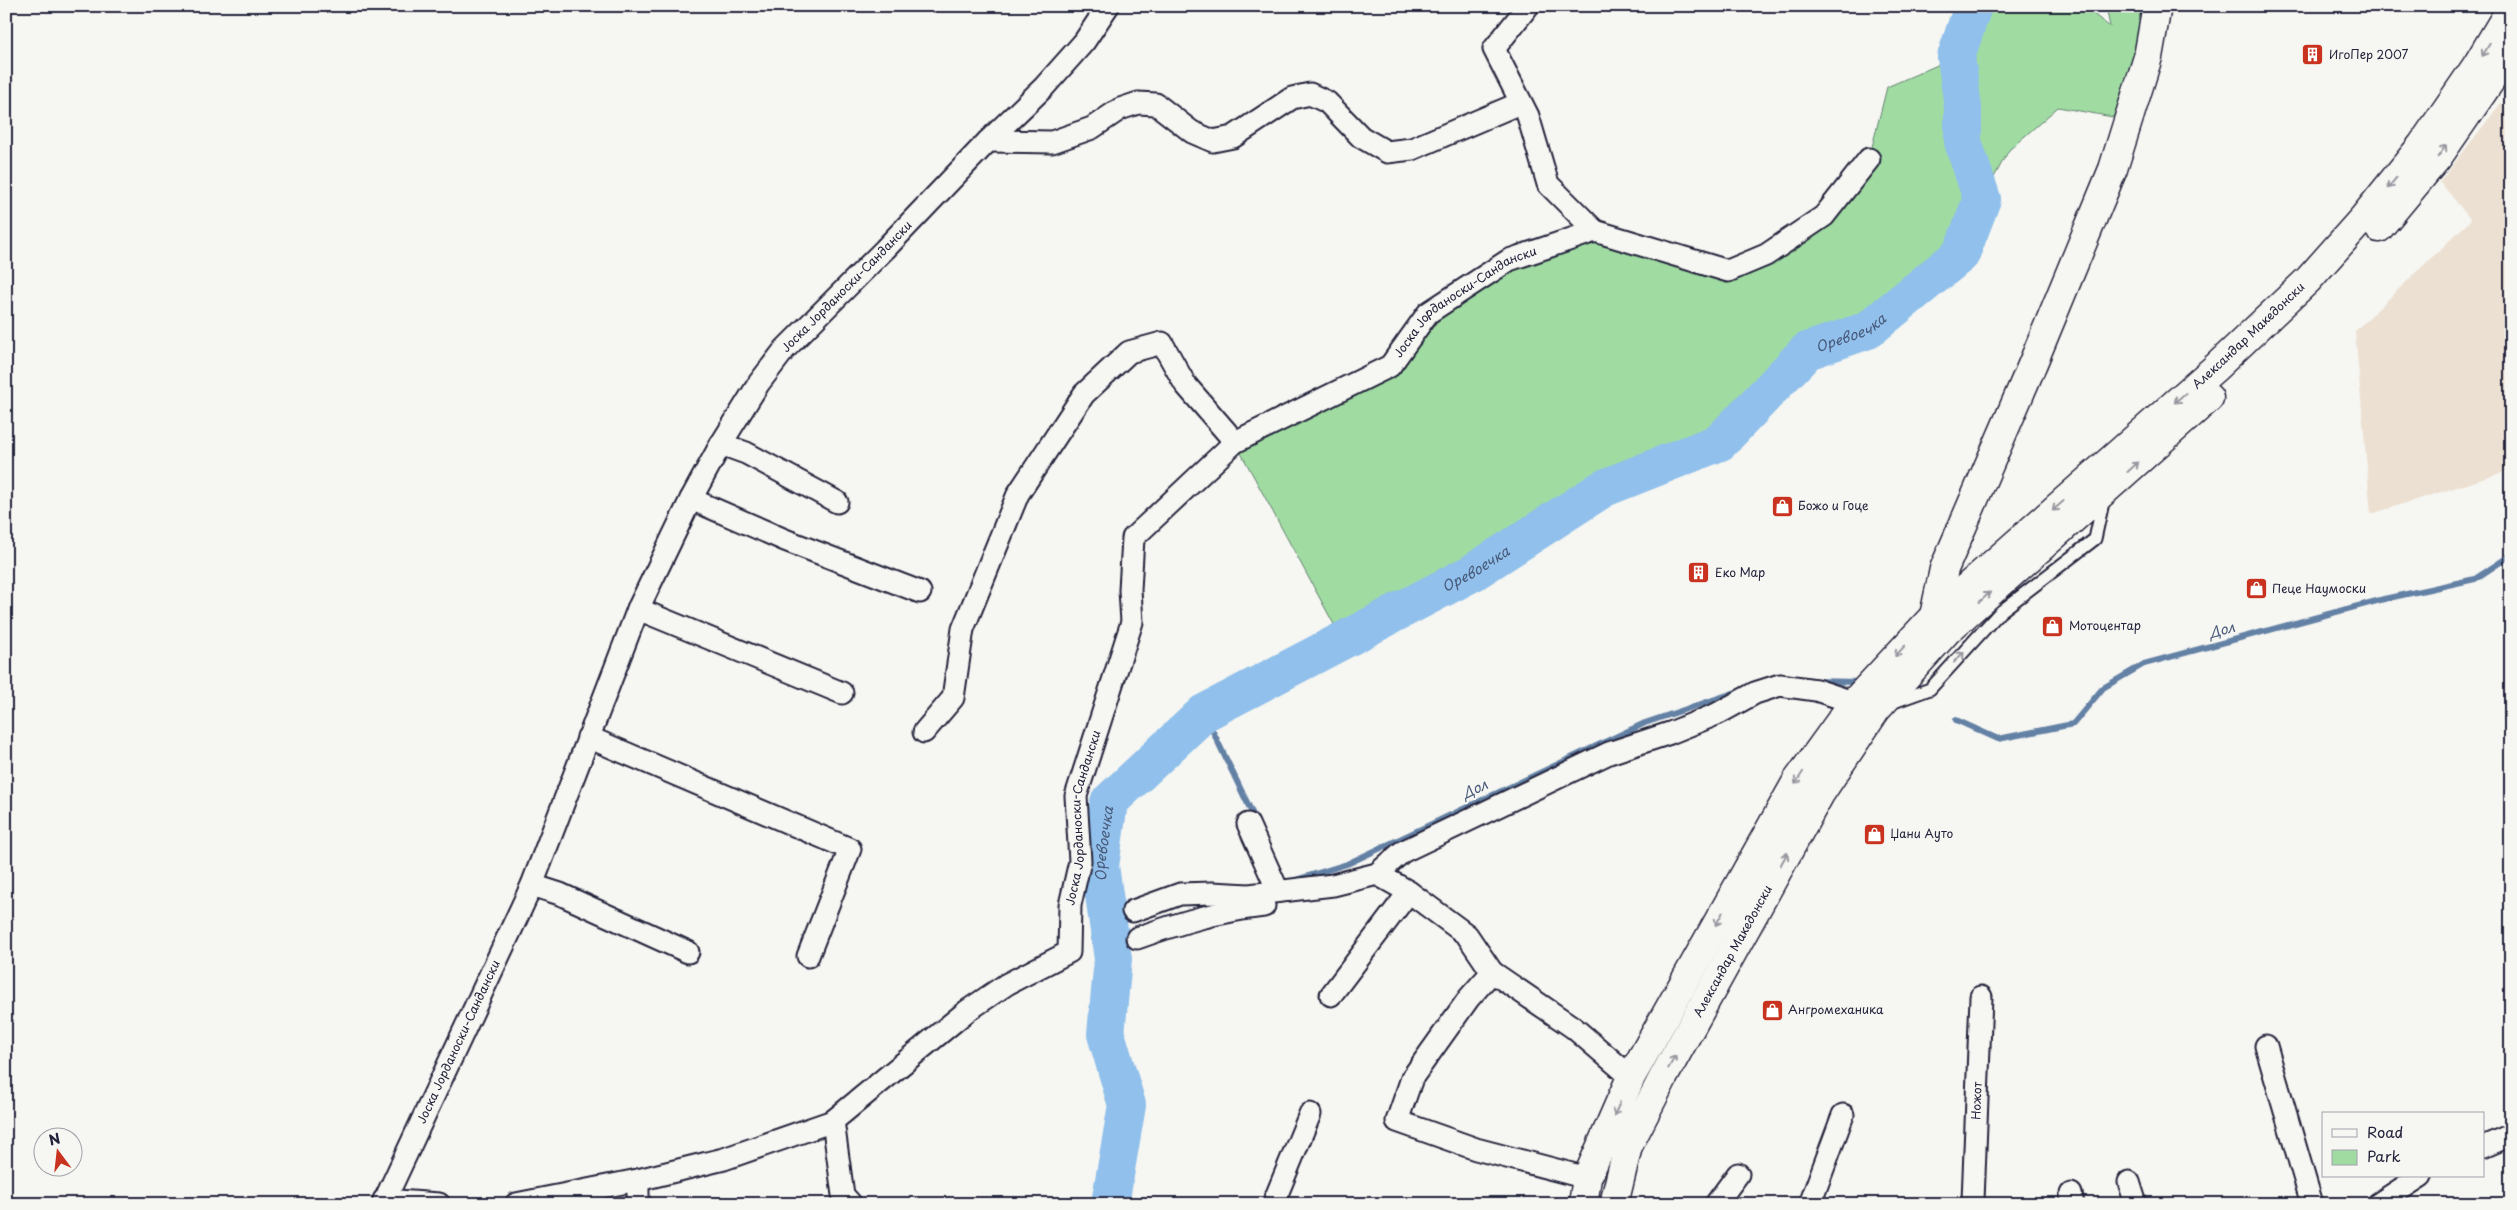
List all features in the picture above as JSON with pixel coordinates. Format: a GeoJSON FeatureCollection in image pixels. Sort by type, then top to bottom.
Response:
{"type":"FeatureCollection","features":[{"type":"Feature","properties":{"kind":"street","name":"Јоска Јорданоски-Сандански"},"geometry":{"type":"LineString","coordinates":[[439,1204],[384,1202],[532,885],[638,609],[691,499],[721,444],[759,383],[785,348],[885,249],[988,141],[1044,87],[1084,42],[1108,6]]}},
{"type":"Feature","properties":{"kind":"street"},"geometry":{"type":"LineString","coordinates":[[1528,6],[1494,49],[1528,116],[1548,184],[1595,231],[1728,271],[1766,255],[1824,216],[1869,159]]}},
{"type":"Feature","properties":{"kind":"street","name":"Александар Македонски"},"geometry":{"type":"LineString","coordinates":[[1941,623],[1944,569],[2030,370],[2113,169],[2148,57],[2157,6]]}},
{"type":"Feature","properties":{"kind":"street","name":"Александар Македонски"},"geometry":{"type":"LineString","coordinates":[[1492,972],[1469,998],[1412,1078],[1397,1121],[1585,1191],[1631,1077],[1797,781],[1941,623],[2308,280],[2364,217],[2422,145],[2477,65],[2511,8]]}},
{"type":"Feature","properties":{"kind":"street","name":"Александар Македонски"},"geometry":{"type":"LineString","coordinates":[[1941,623],[2106,491],[2231,378],[2374,234],[2438,157],[2511,51]]}},
{"type":"Feature","properties":{"kind":"street"},"geometry":{"type":"LineString","coordinates":[[988,141],[1052,142],[1092,128],[1120,108],[1138,103],[1156,104],[1192,132],[1213,141],[1233,138],[1292,98],[1310,94],[1327,102],[1361,137],[1387,152],[1412,149],[1520,102]]}},
{"type":"Feature","properties":{"kind":"street","name":"Јоска Јорданоски-Сандански"},"geometry":{"type":"LineString","coordinates":[[516,1204],[638,1180],[724,1160],[833,1121],[967,1012],[1007,984],[1069,952],[1070,905],[1080,861],[1076,796],[1132,622],[1130,590],[1133,538],[1235,442],[1390,366],[1428,313],[1509,260],[1595,231]]}},
{"type":"Feature","properties":{"kind":"street"},"geometry":{"type":"LineString","coordinates":[[924,732],[953,698],[963,629],[1018,494],[1084,394],[1129,352],[1162,343],[1184,384],[1235,442]]}},
{"type":"Feature","properties":{"kind":"street"},"geometry":{"type":"LineString","coordinates":[[721,444],[746,453],[837,502]]}},
{"type":"Feature","properties":{"kind":"street"},"geometry":{"type":"LineString","coordinates":[[691,499],[785,540],[920,592]]}},
{"type":"Feature","properties":{"kind":"street"},"geometry":{"type":"LineString","coordinates":[[638,609],[842,693]]}},
{"type":"Feature","properties":{"kind":"street"},"geometry":{"type":"LineString","coordinates":[[1137,938],[1184,921],[1226,910],[1274,905],[1333,885],[1377,874],[1402,852],[1609,753],[1670,734],[1709,718],[1754,693],[1780,685],[1816,690],[1865,706]]}},
{"type":"Feature","properties":{"kind":"street","name":"Александар Македонски"},"geometry":{"type":"LineString","coordinates":[[1614,1204],[1628,1146],[1664,1076],[1820,794],[1865,706]]}},
{"type":"Feature","properties":{"kind":"street"},"geometry":{"type":"LineString","coordinates":[[588,737],[850,848],[808,956]]}},
{"type":"Feature","properties":{"kind":"street"},"geometry":{"type":"LineString","coordinates":[[1248,824],[1278,891]]}},
{"type":"Feature","properties":{"kind":"street"},"geometry":{"type":"LineString","coordinates":[[1377,874],[1409,892],[1467,935],[1492,972],[1574,1028],[1631,1077]]}},
{"type":"Feature","properties":{"kind":"street"},"geometry":{"type":"LineString","coordinates":[[532,885],[560,894],[688,952]]}},
{"type":"Feature","properties":{"kind":"street"},"geometry":{"type":"LineString","coordinates":[[1133,910],[1180,894],[1249,895],[1333,885]]}},
{"type":"Feature","properties":{"kind":"street"},"geometry":{"type":"LineString","coordinates":[[1331,996],[1409,892]]}},
{"type":"Feature","properties":{"kind":"street","name":"Ножот"},"geometry":{"type":"LineString","coordinates":[[1971,1204],[1974,1200],[1981,997]]}},
{"type":"Feature","properties":{"kind":"street"},"geometry":{"type":"LineString","coordinates":[[2266,1046],[2312,1204]]}},
{"type":"Feature","properties":{"kind":"street"},"geometry":{"type":"LineString","coordinates":[[1273,1204],[1310,1114]]}},
{"type":"Feature","properties":{"kind":"street"},"geometry":{"type":"LineString","coordinates":[[1810,1204],[1843,1115]]}},
{"type":"Feature","properties":{"kind":"street"},"geometry":{"type":"LineString","coordinates":[[833,1121],[843,1195],[852,1204]]}},
{"type":"Feature","properties":{"kind":"street"},"geometry":{"type":"LineString","coordinates":[[2484,1147],[2511,1135]]}},
{"type":"Feature","properties":{"kind":"street"},"geometry":{"type":"LineString","coordinates":[[1716,1204],[1738,1174]]}},
{"type":"Feature","properties":{"kind":"street"},"geometry":{"type":"LineString","coordinates":[[2378,1204],[2419,1178]]}},
{"type":"Feature","properties":{"kind":"street"},"geometry":{"type":"LineString","coordinates":[[638,1180],[638,1204]]}},
{"type":"Feature","properties":{"kind":"street"},"geometry":{"type":"LineString","coordinates":[[2129,1182],[2136,1204]]}},
{"type":"Feature","properties":{"kind":"lane"},"geometry":{"type":"LineString","coordinates":[[1865,706],[1930,688],[2000,612],[2095,539],[2106,491]]}},
{"type":"Feature","properties":{"kind":"shaded area"},"geometry":{"type":"Polygon","coordinates":[[[2501,103],[2511,111],[2511,470],[2371,514],[2355,331],[2471,220],[2440,182],[2501,103]]]}},
{"type":"Feature","properties":{"kind":"green space"},"geometry":{"type":"Polygon","coordinates":[[[1973,6],[2083,6],[2110,27],[2106,6],[2157,6],[2129,120],[2058,107],[2009,150],[1982,199],[1961,254],[1868,330],[1807,351],[1720,442],[1604,488],[1472,573],[1343,641],[1235,442],[1390,366],[1428,313],[1509,260],[1595,231],[1728,271],[1766,255],[1869,159],[1887,87],[1956,57],[1973,6]]]}},
{"type":"Feature","properties":{"kind":"waterway","name":"Оревоечка"},"geometry":{"type":"LineString","coordinates":[[1110,1204],[1127,1105],[1106,1034],[1113,959],[1100,866],[1109,802],[1204,713],[1472,573],[1604,488],[1720,442],[1807,351],[1868,330],[1961,254],[1982,199],[1963,142],[1963,107],[1956,57],[1973,6]]}},
{"type":"Feature","properties":{"kind":"waterway","name":"Дол"},"geometry":{"type":"LineString","coordinates":[[1956,720],[1998,739],[2073,724],[2103,688],[2144,664],[2384,599],[2475,579],[2511,555]]}},
{"type":"Feature","properties":{"kind":"waterway","name":"Дол"},"geometry":{"type":"LineString","coordinates":[[1815,681],[1857,682]]}},
{"type":"Feature","properties":{"kind":"waterway","name":"Дол"},"geometry":{"type":"LineString","coordinates":[[1292,881],[1347,864],[1645,723],[1742,690]]}},
{"type":"Feature","properties":{"kind":"waterway","name":"Дол"},"geometry":{"type":"LineString","coordinates":[[1204,713],[1256,821]]}},
{"type":"Feature","properties":{"kind":"place","name":"ИгоПер 2007"},"geometry":{"type":"Point","coordinates":[2313,55]}},
{"type":"Feature","properties":{"kind":"place","name":"Божо и Гоце"},"geometry":{"type":"Point","coordinates":[1782,506]}},
{"type":"Feature","properties":{"kind":"place","name":"Еко Мар"},"geometry":{"type":"Point","coordinates":[1699,573]}},
{"type":"Feature","properties":{"kind":"place","name":"Пеце Наумоски"},"geometry":{"type":"Point","coordinates":[2256,589]}},
{"type":"Feature","properties":{"kind":"place","name":"Мотоцентар"},"geometry":{"type":"Point","coordinates":[2053,626]}},
{"type":"Feature","properties":{"kind":"place","name":"Џани Ауто"},"geometry":{"type":"Point","coordinates":[1874,834]}},
{"type":"Feature","properties":{"kind":"place","name":"Ангромеханика"},"geometry":{"type":"Point","coordinates":[1772,1010]}}]}
